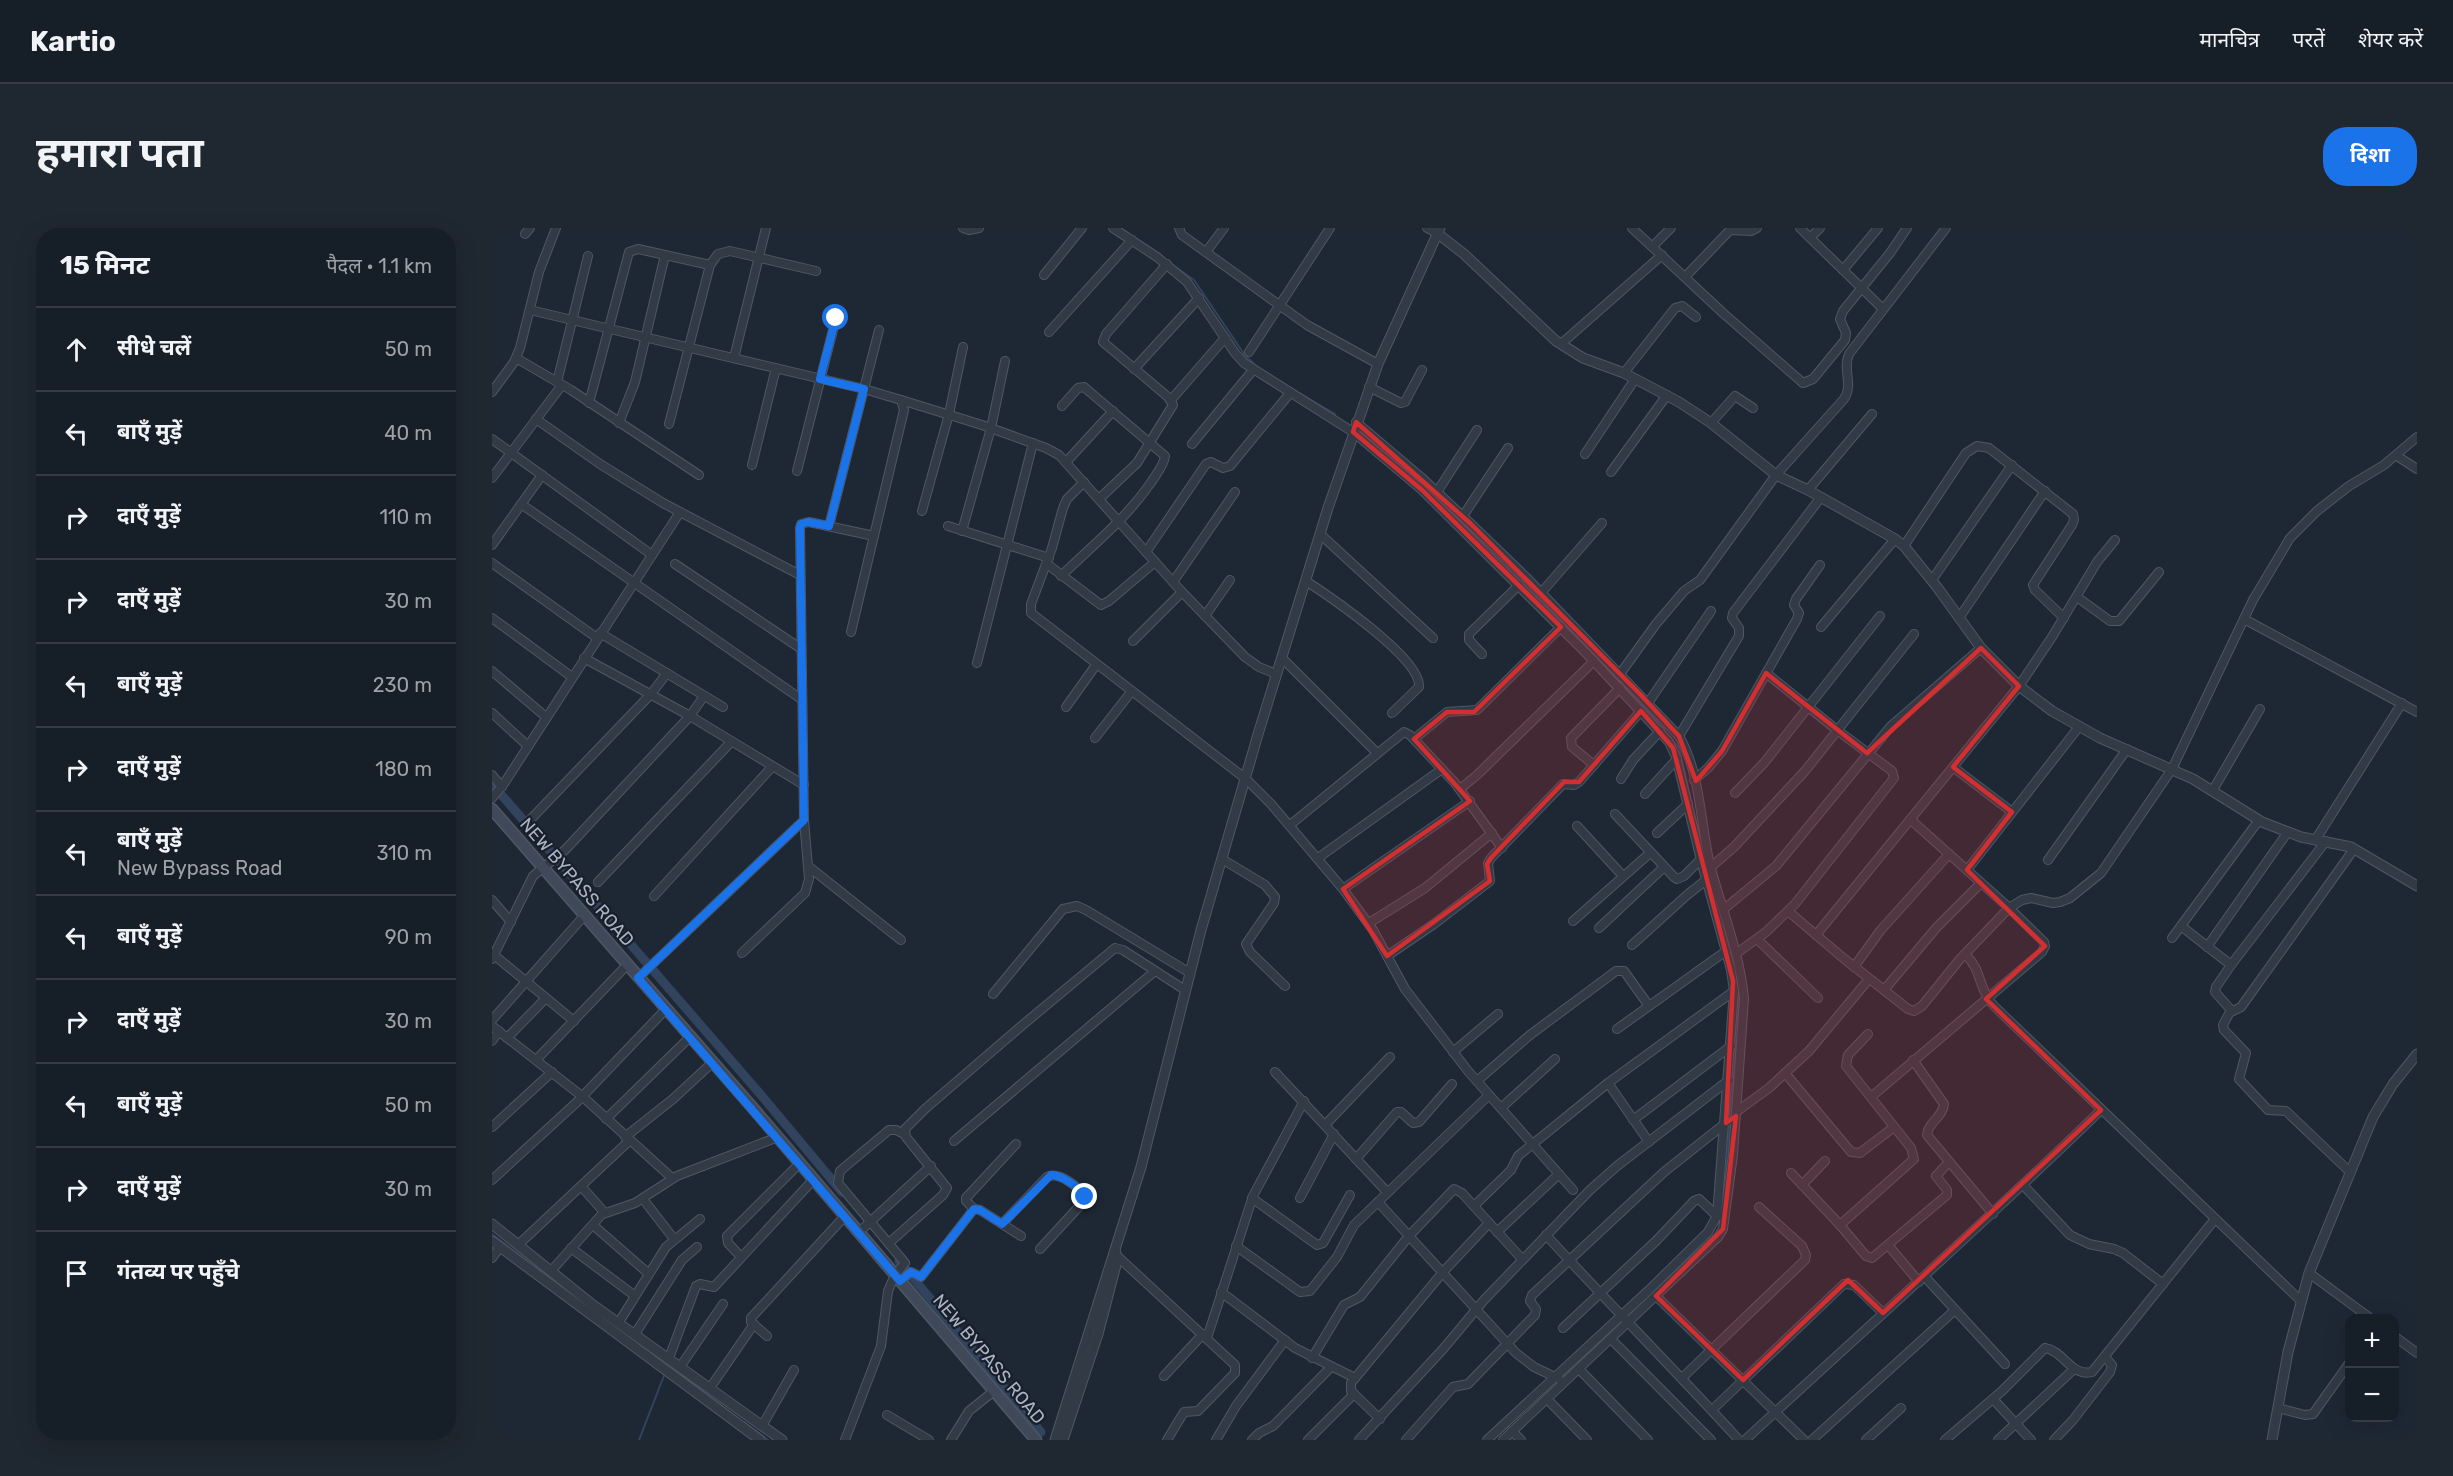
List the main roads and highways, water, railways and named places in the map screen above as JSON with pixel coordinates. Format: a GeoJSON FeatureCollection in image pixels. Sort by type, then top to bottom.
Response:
{"type":"FeatureCollection","features":[{"type":"Feature","properties":{"kind":"main road","name":"NEW BYPASS ROAD"},"geometry":{"type":"LineString","coordinates":[[492,809],[546,865],[584,916],[627,965],[642,974],[666,1009],[845,1216],[866,1226],[994,1391],[1036,1440]]}},
{"type":"Feature","properties":{"kind":"waterway"},"geometry":{"type":"LineString","coordinates":[[1120,228],[1194,280],[1244,354],[1258,368]]}},
{"type":"Feature","properties":{"kind":"waterway"},"geometry":{"type":"LineString","coordinates":[[1289,387],[1335,414]]}},
{"type":"Feature","properties":{"kind":"waterway"},"geometry":{"type":"LineString","coordinates":[[1376,444],[1411,476]]}},
{"type":"Feature","properties":{"kind":"waterway"},"geometry":{"type":"LineString","coordinates":[[1442,505],[1493,552],[1641,703],[1679,748],[1697,826]]}},
{"type":"Feature","properties":{"kind":"waterway"},"geometry":{"type":"LineString","coordinates":[[492,784],[842,1192]]}},
{"type":"Feature","properties":{"kind":"waterway"},"geometry":{"type":"LineString","coordinates":[[1712,887],[1733,962]]}},
{"type":"Feature","properties":{"kind":"waterway"},"geometry":{"type":"LineString","coordinates":[[1721,1210],[1726,1174],[1739,996],[1735,971]]}},
{"type":"Feature","properties":{"kind":"waterway"},"geometry":{"type":"LineString","coordinates":[[1711,1234],[1719,1218]]}},
{"type":"Feature","properties":{"kind":"waterway"},"geometry":{"type":"LineString","coordinates":[[492,1234],[552,1280]]}},
{"type":"Feature","properties":{"kind":"waterway"},"geometry":{"type":"LineString","coordinates":[[899,1261],[1041,1432]]}},
{"type":"Feature","properties":{"kind":"waterway"},"geometry":{"type":"LineString","coordinates":[[1583,1356],[1634,1309]]}},
{"type":"Feature","properties":{"kind":"waterway"},"geometry":{"type":"LineString","coordinates":[[643,1347],[666,1362]]}},
{"type":"Feature","properties":{"kind":"waterway"},"geometry":{"type":"LineString","coordinates":[[670,1366],[727,1410]]}},
{"type":"Feature","properties":{"kind":"waterway"},"geometry":{"type":"LineString","coordinates":[[639,1440],[665,1373]]}},
{"type":"Feature","properties":{"kind":"waterway"},"geometry":{"type":"LineString","coordinates":[[744,1422],[768,1440]]}},
{"type":"Feature","properties":{"kind":"waterway"},"geometry":{"type":"LineString","coordinates":[[1493,1440],[1508,1425]]}}]}
